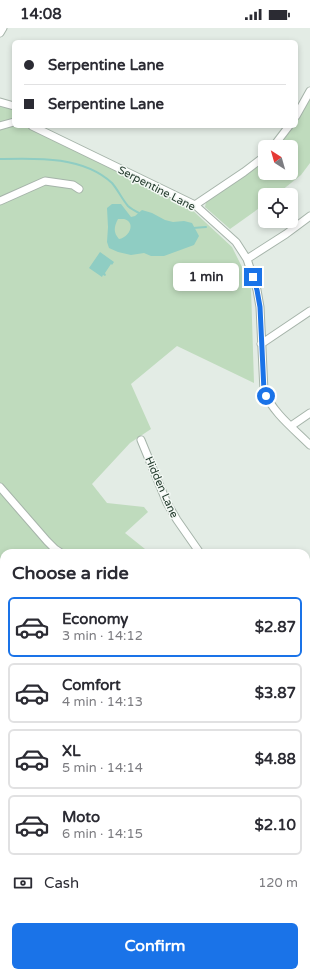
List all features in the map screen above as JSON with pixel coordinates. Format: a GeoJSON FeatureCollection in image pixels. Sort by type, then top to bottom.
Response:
{"type":"FeatureCollection","features":[{"type":"Feature","properties":{"kind":"street"},"geometry":{"type":"LineString","coordinates":[[0,33],[3,28]]}},
{"type":"Feature","properties":{"kind":"street"},"geometry":{"type":"LineString","coordinates":[[298,112],[310,91]]}},
{"type":"Feature","properties":{"kind":"street"},"geometry":{"type":"LineString","coordinates":[[0,102],[12,105]]}},
{"type":"Feature","properties":{"kind":"street"},"geometry":{"type":"LineString","coordinates":[[0,126],[12,123]]}},
{"type":"Feature","properties":{"kind":"street"},"geometry":{"type":"LineString","coordinates":[[278,140],[287,128]]}},
{"type":"Feature","properties":{"kind":"street","name":"Serpentine Lane"},"geometry":{"type":"LineString","coordinates":[[46,129],[194,205],[236,242],[247,259],[257,290],[260,307],[264,391],[273,409],[310,445]]}},
{"type":"Feature","properties":{"kind":"street"},"geometry":{"type":"LineString","coordinates":[[194,205],[258,161]]}},
{"type":"Feature","properties":{"kind":"street"},"geometry":{"type":"LineString","coordinates":[[0,201],[44,181],[73,185],[79,189]]}},
{"type":"Feature","properties":{"kind":"street"},"geometry":{"type":"LineString","coordinates":[[247,259],[286,234],[310,216]]}},
{"type":"Feature","properties":{"kind":"street"},"geometry":{"type":"LineString","coordinates":[[261,344],[310,311]]}},
{"type":"Feature","properties":{"kind":"street"},"geometry":{"type":"LineString","coordinates":[[291,426],[310,413]]}},
{"type":"Feature","properties":{"kind":"street","name":"Hidden Lane"},"geometry":{"type":"LineString","coordinates":[[141,440],[167,503],[197,549]]}},
{"type":"Feature","properties":{"kind":"street"},"geometry":{"type":"LineString","coordinates":[[0,487],[55,549]]}},
{"type":"Feature","properties":{"kind":"green space"},"geometry":{"type":"Polygon","coordinates":[[[310,97],[310,163],[298,177],[298,140],[281,140],[290,128],[298,128],[298,117],[310,97]]]}},
{"type":"Feature","properties":{"kind":"green space"},"geometry":{"type":"Polygon","coordinates":[[[0,107],[12,108],[12,128],[43,128],[49,135],[189,207],[232,247],[251,288],[254,383],[177,346],[131,384],[151,429],[130,443],[92,484],[107,503],[144,507],[148,512],[125,533],[145,549],[0,549],[0,107]]]}},
{"type":"Feature","properties":{"kind":"green space"},"geometry":{"type":"Polygon","coordinates":[[[258,164],[258,180],[295,180],[285,188],[258,188],[258,209],[230,229],[205,207],[206,202],[258,164]]]}},
{"type":"Feature","properties":{"kind":"water"},"geometry":{"type":"Polygon","coordinates":[[[112,204],[121,204],[131,217],[135,216],[142,210],[152,213],[165,220],[192,223],[199,236],[194,245],[164,256],[151,256],[144,253],[131,255],[118,252],[109,248],[107,242],[107,208],[112,204]],[[118,219],[115,229],[119,239],[123,238],[129,233],[131,226],[128,221],[118,219]]]}},
{"type":"Feature","properties":{"kind":"water"},"geometry":{"type":"Polygon","coordinates":[[[100,252],[114,262],[105,273],[106,275],[103,275],[102,277],[89,268],[100,252]]]}},
{"type":"Feature","properties":{"kind":"waterway"},"geometry":{"type":"LineString","coordinates":[[0,159],[59,160],[74,163],[87,168],[100,174],[112,183],[128,206],[141,214]]}},
{"type":"Feature","properties":{"kind":"waterway"},"geometry":{"type":"LineString","coordinates":[[193,228],[206,227]]}},
{"type":"Feature","properties":{"kind":"route"},"geometry":{"type":"LineString","coordinates":[[253,277],[260,307],[264,391],[266,396]]}}]}
